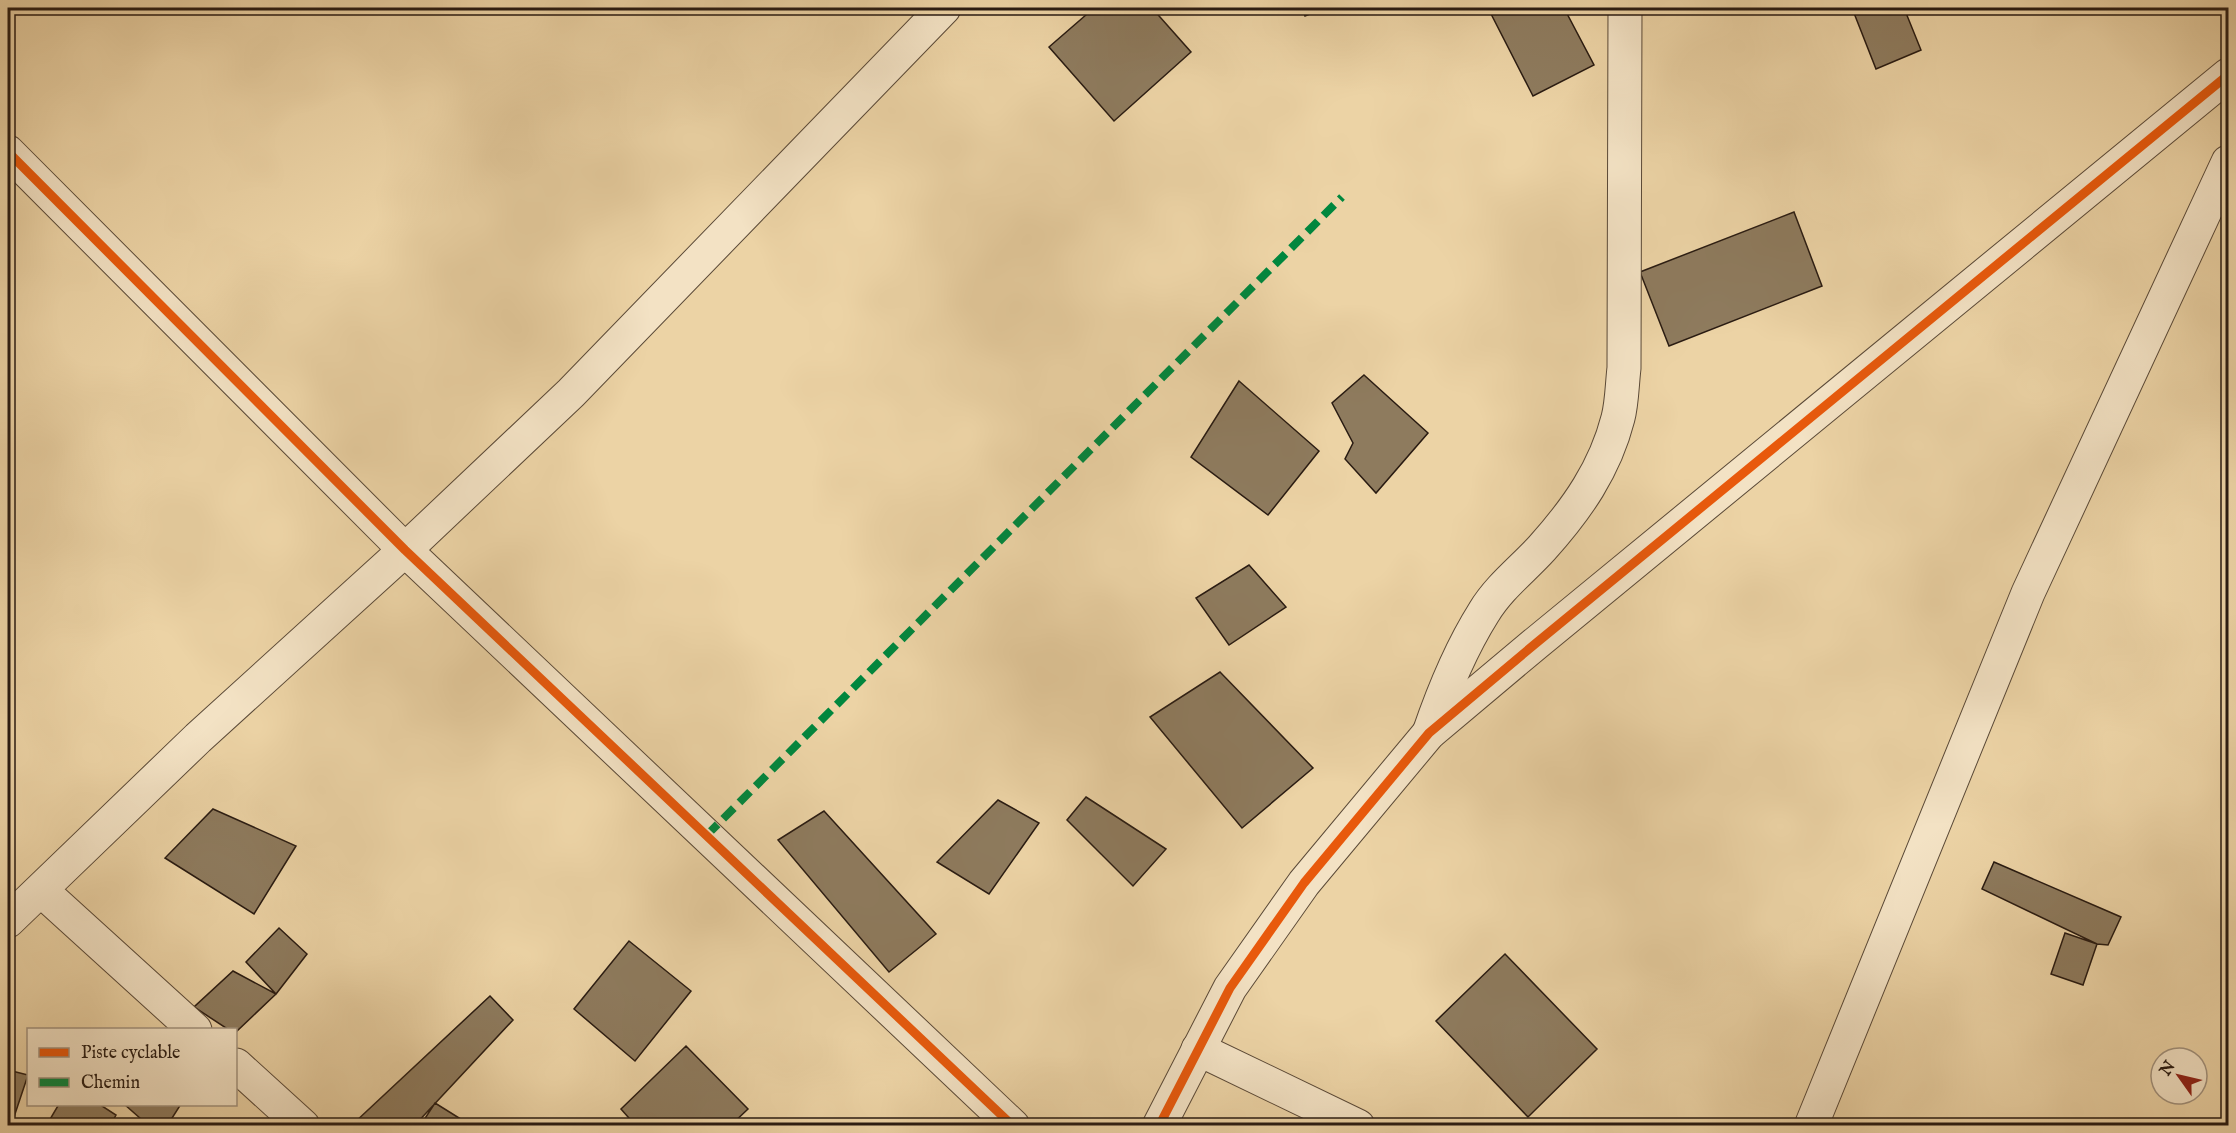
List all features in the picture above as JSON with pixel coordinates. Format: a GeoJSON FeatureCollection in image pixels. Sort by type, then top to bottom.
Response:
{"type":"FeatureCollection","features":[{"type":"Feature","properties":{"kind":"street"},"geometry":{"type":"LineString","coordinates":[[8,921],[198,738],[405,550],[571,393],[944,8]]}},
{"type":"Feature","properties":{"kind":"street"},"geometry":{"type":"LineString","coordinates":[[1430,734],[1444,690],[1484,611],[1577,506],[1605,460],[1618,416],[1623,368],[1625,8]]}},
{"type":"Feature","properties":{"kind":"street"},"geometry":{"type":"LineString","coordinates":[[1160,1125],[1230,988],[1304,883],[1430,734],[1535,644],[2229,75]]}},
{"type":"Feature","properties":{"kind":"street"},"geometry":{"type":"LineString","coordinates":[[8,152],[405,550],[1013,1125]]}},
{"type":"Feature","properties":{"kind":"street"},"geometry":{"type":"LineString","coordinates":[[1811,1125],[2028,593],[2229,162]]}},
{"type":"Feature","properties":{"kind":"street"},"geometry":{"type":"LineString","coordinates":[[40,890],[194,1028]]}},
{"type":"Feature","properties":{"kind":"street"},"geometry":{"type":"LineString","coordinates":[[1198,1049],[1358,1125]]}},
{"type":"Feature","properties":{"kind":"street"},"geometry":{"type":"LineString","coordinates":[[237,1066],[303,1125]]}},
{"type":"Feature","properties":{"kind":"building"},"geometry":{"type":"Polygon","coordinates":[[[1094,8],[1152,8],[1191,52],[1114,121],[1049,47],[1094,8]]]}},
{"type":"Feature","properties":{"kind":"building"},"geometry":{"type":"Polygon","coordinates":[[[1302,8],[1325,8],[1305,16],[1302,8]]]}},
{"type":"Feature","properties":{"kind":"building"},"geometry":{"type":"Polygon","coordinates":[[[1488,8],[1564,8],[1594,65],[1533,96],[1488,8]]]}},
{"type":"Feature","properties":{"kind":"building"},"geometry":{"type":"Polygon","coordinates":[[[1852,8],[1904,8],[1921,50],[1876,69],[1852,8]]]}},
{"type":"Feature","properties":{"kind":"building"},"geometry":{"type":"Polygon","coordinates":[[[1794,212],[1822,286],[1669,346],[1640,272],[1794,212]]]}},
{"type":"Feature","properties":{"kind":"building"},"geometry":{"type":"Polygon","coordinates":[[[1364,375],[1428,433],[1376,493],[1345,459],[1353,443],[1332,403],[1364,375]]]}},
{"type":"Feature","properties":{"kind":"building"},"geometry":{"type":"Polygon","coordinates":[[[1239,381],[1319,451],[1268,515],[1191,457],[1239,381]]]}},
{"type":"Feature","properties":{"kind":"building"},"geometry":{"type":"Polygon","coordinates":[[[1249,565],[1286,607],[1229,645],[1196,598],[1249,565]]]}},
{"type":"Feature","properties":{"kind":"building"},"geometry":{"type":"Polygon","coordinates":[[[1220,672],[1313,768],[1242,828],[1150,717],[1220,672]]]}},
{"type":"Feature","properties":{"kind":"building"},"geometry":{"type":"Polygon","coordinates":[[[1086,797],[1166,849],[1133,886],[1067,820],[1086,797]]]}},
{"type":"Feature","properties":{"kind":"building"},"geometry":{"type":"Polygon","coordinates":[[[998,800],[1039,823],[989,894],[937,862],[998,800]]]}},
{"type":"Feature","properties":{"kind":"building"},"geometry":{"type":"Polygon","coordinates":[[[213,809],[296,846],[254,914],[165,858],[213,809]]]}},
{"type":"Feature","properties":{"kind":"building"},"geometry":{"type":"Polygon","coordinates":[[[824,811],[936,934],[889,972],[778,840],[824,811]]]}},
{"type":"Feature","properties":{"kind":"building"},"geometry":{"type":"Polygon","coordinates":[[[1994,862],[2121,917],[2108,945],[2097,944],[1982,889],[1994,862]]]}},
{"type":"Feature","properties":{"kind":"building"},"geometry":{"type":"Polygon","coordinates":[[[279,928],[307,954],[276,994],[246,962],[279,928]]]}},
{"type":"Feature","properties":{"kind":"building"},"geometry":{"type":"Polygon","coordinates":[[[2065,933],[2097,944],[2083,985],[2051,974],[2065,933]]]}},
{"type":"Feature","properties":{"kind":"building"},"geometry":{"type":"Polygon","coordinates":[[[629,941],[691,991],[635,1061],[574,1009],[629,941]]]}},
{"type":"Feature","properties":{"kind":"building"},"geometry":{"type":"Polygon","coordinates":[[[1505,954],[1597,1049],[1528,1117],[1436,1021],[1505,954]]]}},
{"type":"Feature","properties":{"kind":"building"},"geometry":{"type":"Polygon","coordinates":[[[233,971],[276,994],[237,1031],[237,1028],[226,1028],[194,1007],[233,971]]]}},
{"type":"Feature","properties":{"kind":"building"},"geometry":{"type":"Polygon","coordinates":[[[490,996],[513,1020],[414,1126],[355,1126],[353,1124],[490,996]]]}},
{"type":"Feature","properties":{"kind":"building"},"geometry":{"type":"Polygon","coordinates":[[[686,1046],[748,1109],[730,1126],[636,1126],[621,1109],[686,1046]]]}},
{"type":"Feature","properties":{"kind":"building"},"geometry":{"type":"Polygon","coordinates":[[[8,1070],[27,1075],[27,1078],[11,1126],[8,1126],[8,1070]]]}},
{"type":"Feature","properties":{"kind":"building"},"geometry":{"type":"Polygon","coordinates":[[[435,1103],[472,1126],[420,1126],[435,1103]]]}},
{"type":"Feature","properties":{"kind":"building"},"geometry":{"type":"Polygon","coordinates":[[[58,1106],[102,1106],[116,1115],[110,1126],[46,1126],[58,1106]]]}},
{"type":"Feature","properties":{"kind":"building"},"geometry":{"type":"Polygon","coordinates":[[[126,1106],[180,1106],[167,1126],[149,1126],[126,1106]]]}},
{"type":"Feature","properties":{"kind":"marked path"},"geometry":{"type":"LineString","coordinates":[[707,835],[1342,197]]}},
{"type":"Feature","properties":{"kind":"cycle path"},"geometry":{"type":"LineString","coordinates":[[1159,1126],[1230,988],[1304,883],[1429,733],[2228,75]]}},
{"type":"Feature","properties":{"kind":"cycle path"},"geometry":{"type":"LineString","coordinates":[[8,152],[405,550],[1013,1126]]}}]}
